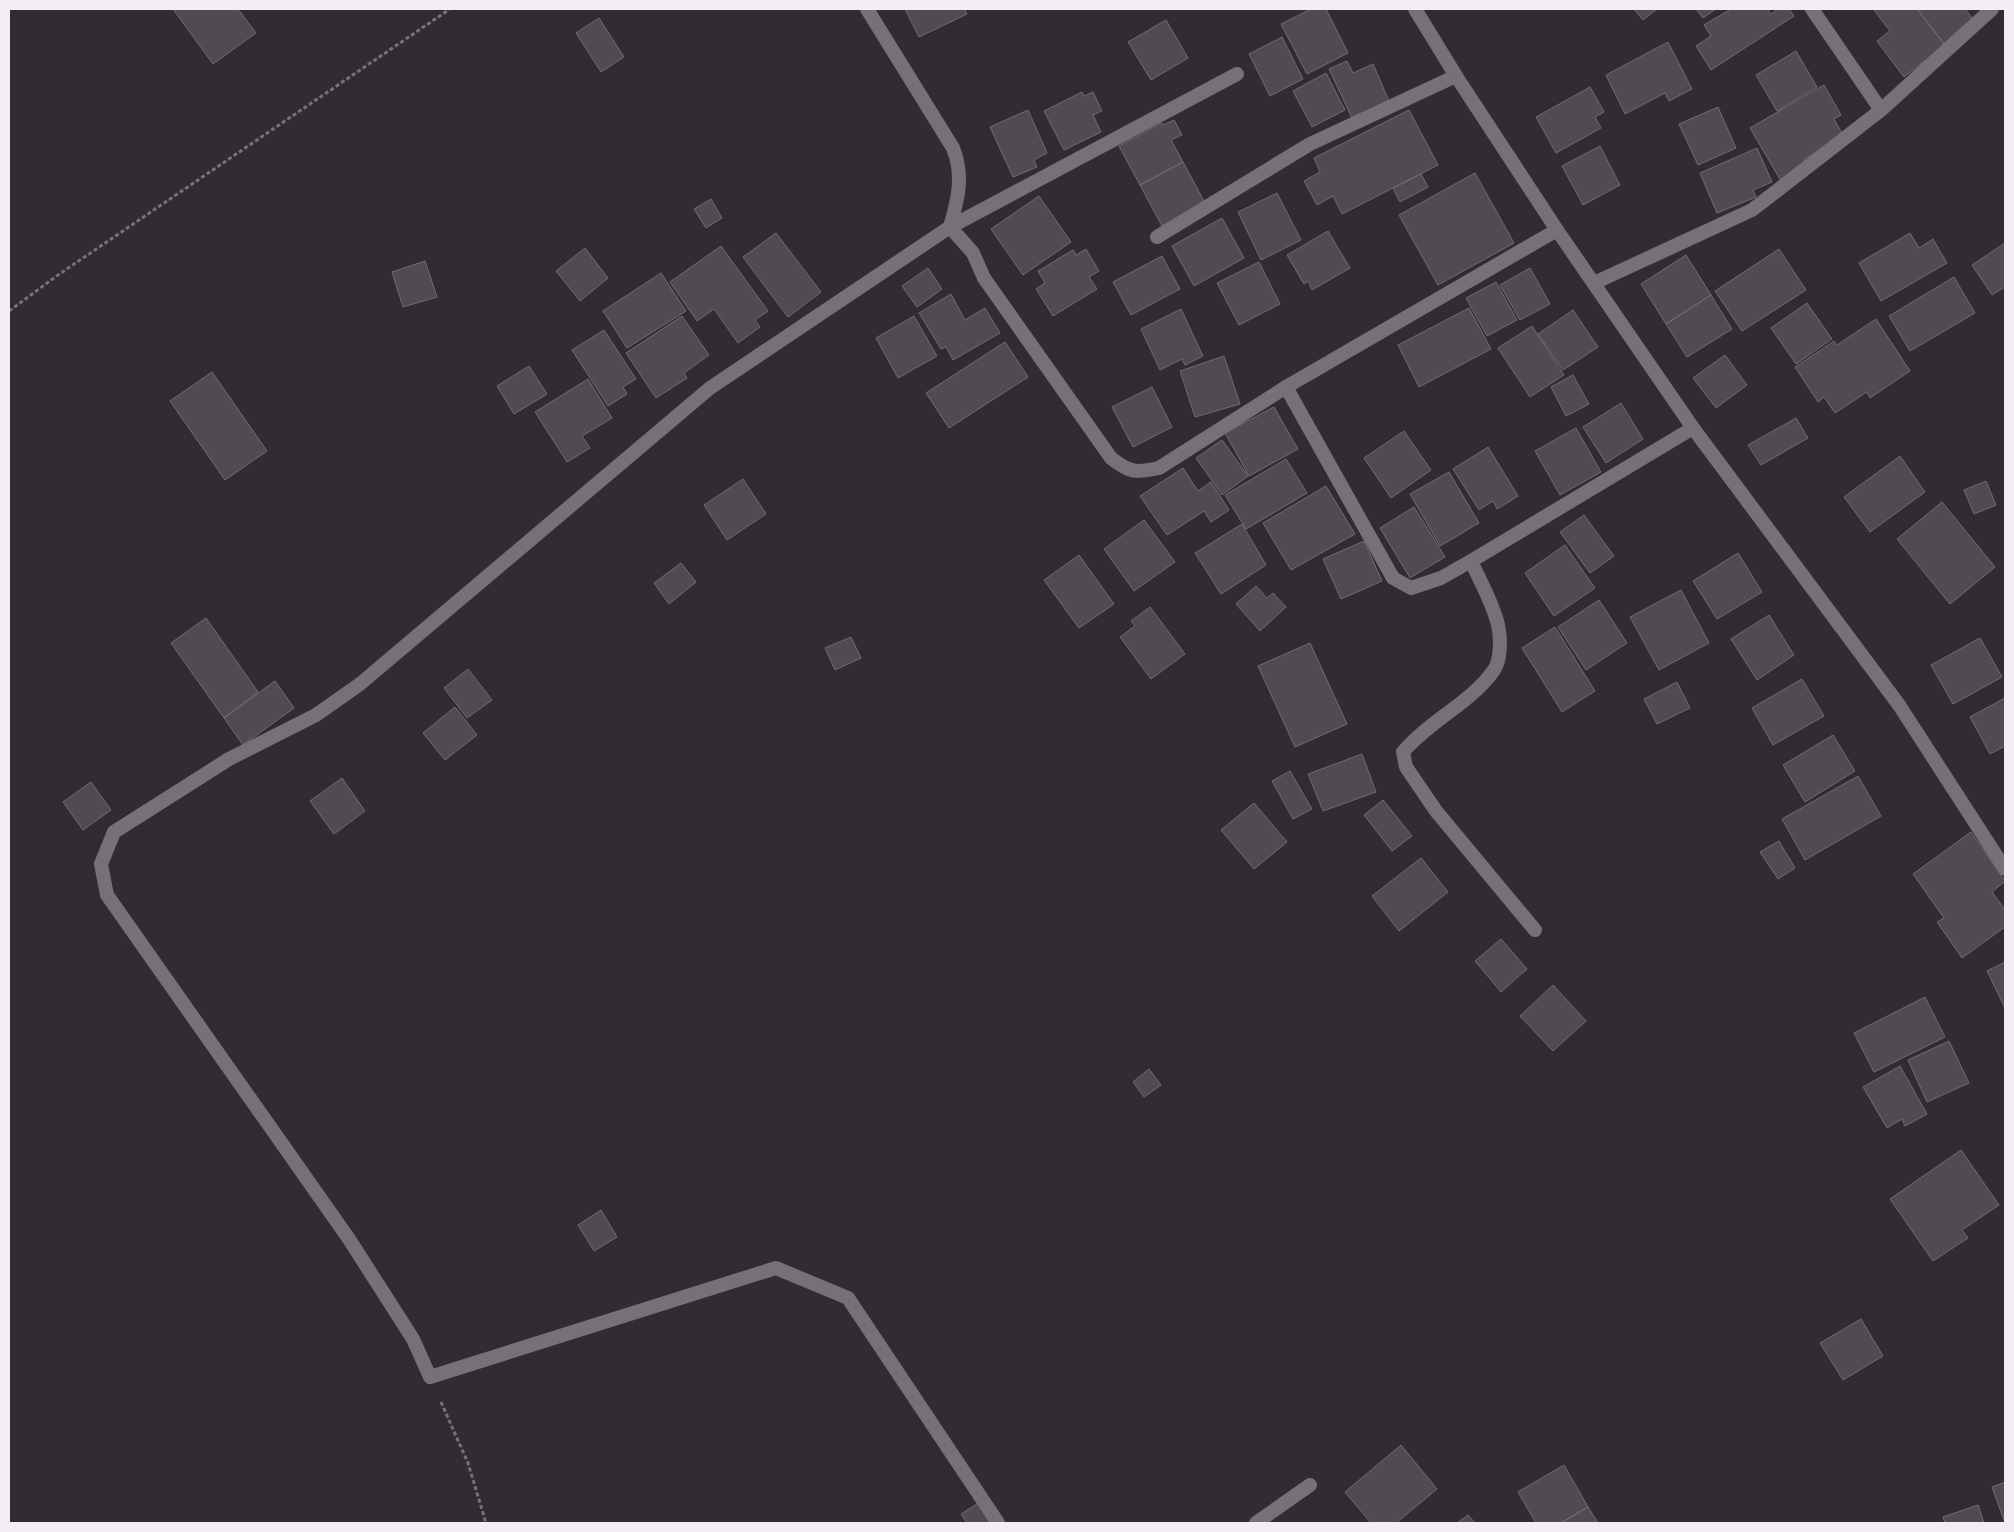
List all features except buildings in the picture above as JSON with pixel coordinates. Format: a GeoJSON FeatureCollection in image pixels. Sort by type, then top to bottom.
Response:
{"type":"FeatureCollection","features":[{"type":"Feature","properties":{"kind":"street"},"geometry":{"type":"LineString","coordinates":[[867,9],[956,156],[959,164],[960,194],[950,227]]}},
{"type":"Feature","properties":{"kind":"street"},"geometry":{"type":"LineString","coordinates":[[1416,9],[1456,76],[1557,230],[1693,428],[1899,705],[2005,870]]}},
{"type":"Feature","properties":{"kind":"street"},"geometry":{"type":"LineString","coordinates":[[1812,9],[1881,110]]}},
{"type":"Feature","properties":{"kind":"street"},"geometry":{"type":"LineString","coordinates":[[1594,283],[1752,210],[1881,110],[1992,9]]}},
{"type":"Feature","properties":{"kind":"street"},"geometry":{"type":"LineString","coordinates":[[998,1523],[848,1298],[776,1268],[430,1377],[413,1339],[348,1239],[107,895],[102,864],[114,832],[229,759],[316,715],[353,690],[710,388],[950,227],[1237,74]]}},
{"type":"Feature","properties":{"kind":"street"},"geometry":{"type":"LineString","coordinates":[[1157,237],[1310,144],[1456,76]]}},
{"type":"Feature","properties":{"kind":"street"},"geometry":{"type":"LineString","coordinates":[[950,227],[973,253],[984,278],[1111,458],[1122,467],[1137,473],[1159,468],[1286,387],[1557,230]]}},
{"type":"Feature","properties":{"kind":"street"},"geometry":{"type":"LineString","coordinates":[[1286,387],[1393,578],[1411,588],[1441,578],[1471,561],[1693,428]]}},
{"type":"Feature","properties":{"kind":"street"},"geometry":{"type":"LineString","coordinates":[[1471,561],[1498,624],[1500,642],[1496,669],[1468,697],[1412,741],[1403,752],[1406,767],[1436,811],[1535,930]]}},
{"type":"Feature","properties":{"kind":"street"},"geometry":{"type":"LineString","coordinates":[[1256,1523],[1310,1485]]}},
{"type":"Feature","properties":{"kind":"path"},"geometry":{"type":"LineString","coordinates":[[9,311],[106,242],[450,9]]}},
{"type":"Feature","properties":{"kind":"path"},"geometry":{"type":"LineString","coordinates":[[430,1377],[468,1463],[486,1523]]}}]}
